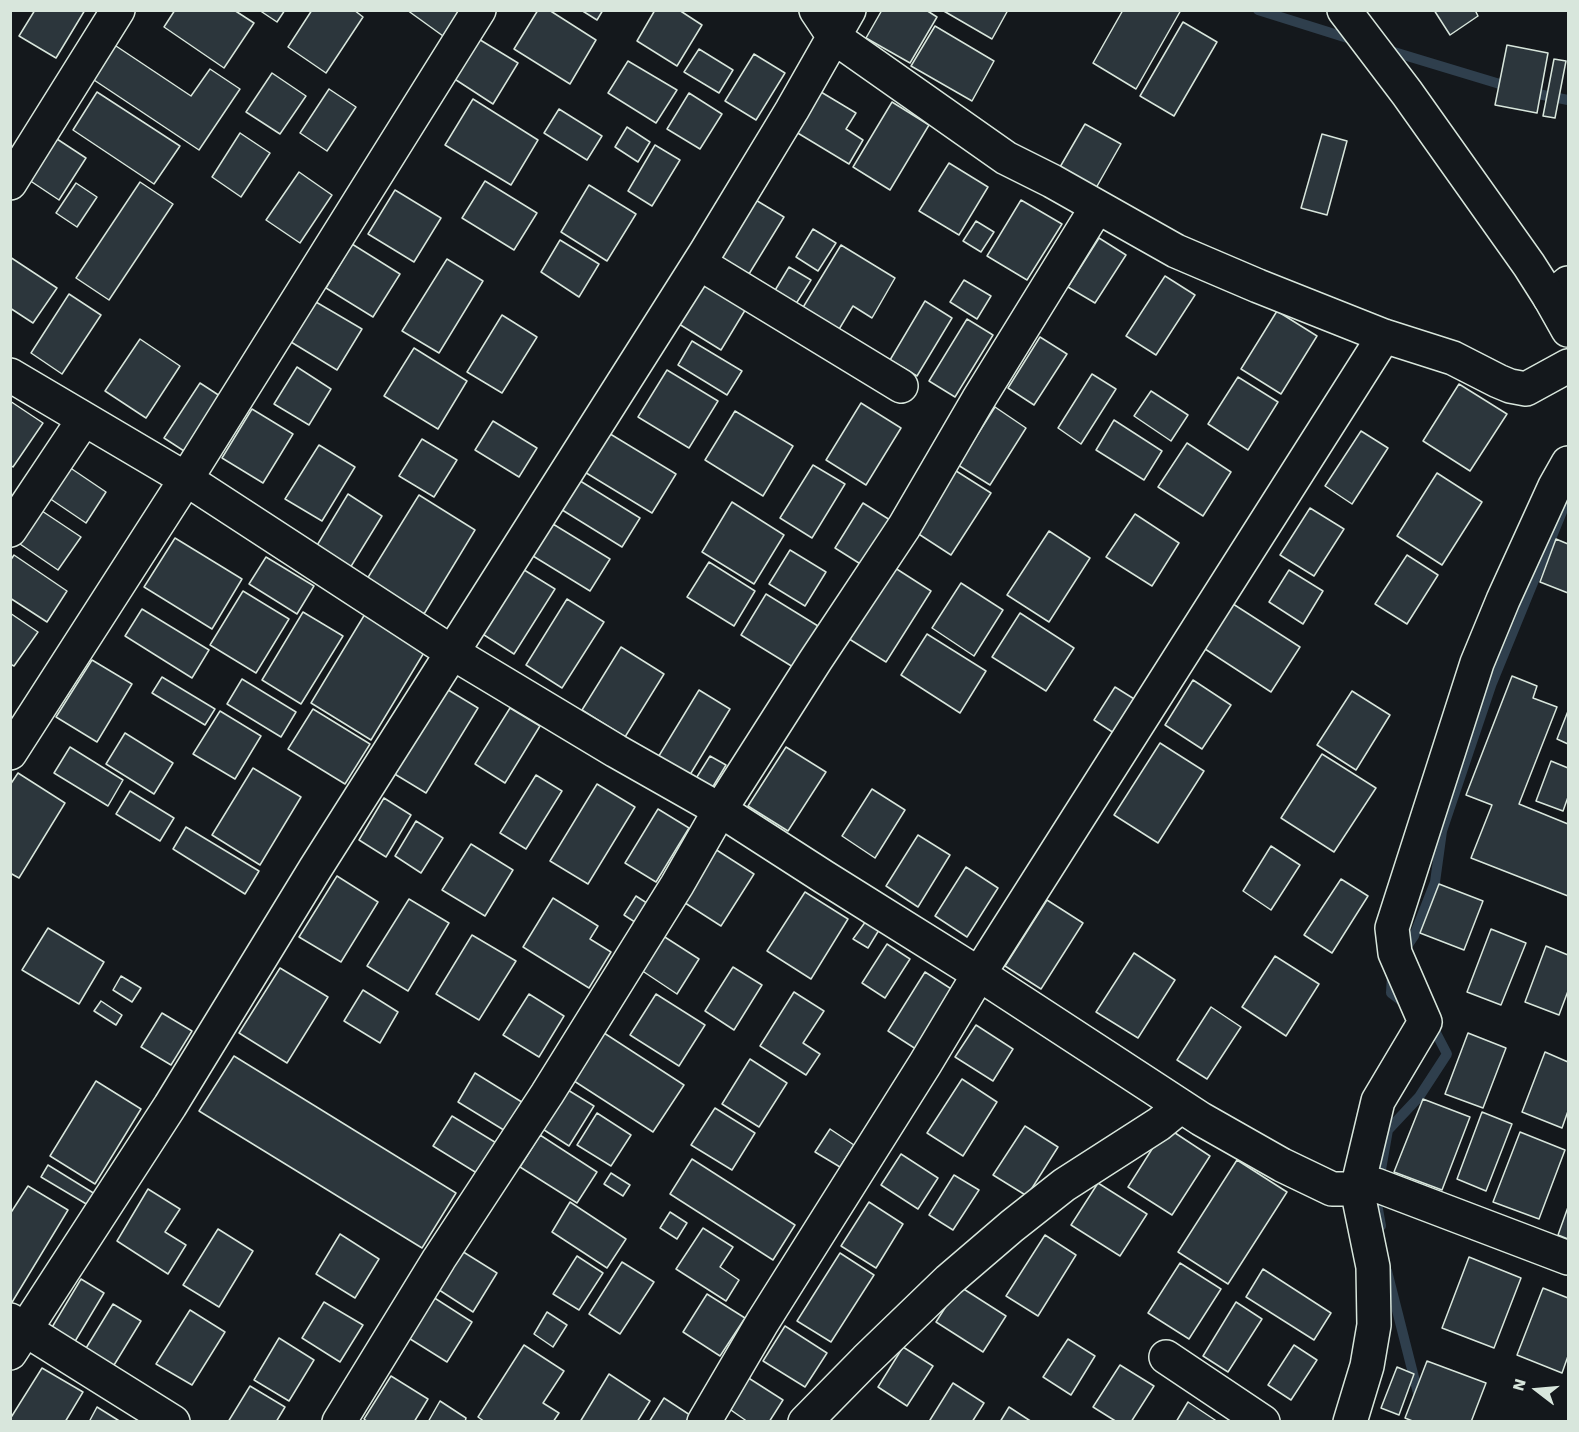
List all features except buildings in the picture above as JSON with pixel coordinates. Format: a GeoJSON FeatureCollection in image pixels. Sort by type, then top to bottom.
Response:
{"type":"FeatureCollection","features":[{"type":"Feature","properties":{"kind":"street"},"geometry":{"type":"LineString","coordinates":[[10,183],[118,10]]}},
{"type":"Feature","properties":{"kind":"street"},"geometry":{"type":"LineString","coordinates":[[10,753],[186,479],[479,10]]}},
{"type":"Feature","properties":{"kind":"street"},"geometry":{"type":"LineString","coordinates":[[1344,10],[1407,93],[1529,265],[1559,290],[1569,330]]}},
{"type":"Feature","properties":{"kind":"street"},"geometry":{"type":"LineString","coordinates":[[173,1422],[15,1334],[170,1106],[309,879],[699,263],[792,110],[833,19],[1006,158],[1176,251],[1384,336],[1454,358],[1510,386],[1526,389],[1569,366]]}},
{"type":"Feature","properties":{"kind":"street"},"geometry":{"type":"LineString","coordinates":[[339,1422],[439,1259],[547,1094],[671,895],[720,810],[904,527],[978,400],[1097,207]]}},
{"type":"Feature","properties":{"kind":"street"},"geometry":{"type":"LineString","coordinates":[[699,263],[901,386]]}},
{"type":"Feature","properties":{"kind":"street"},"geometry":{"type":"LineString","coordinates":[[705,1422],[762,1323],[980,974],[1384,336]]}},
{"type":"Feature","properties":{"kind":"street"},"geometry":{"type":"LineString","coordinates":[[10,375],[186,479],[453,653],[616,751],[720,810],[824,878],[980,974],[1201,1119],[1282,1165],[1332,1190],[1357,1189],[1376,1185],[1569,1258]]}},
{"type":"Feature","properties":{"kind":"street"},"geometry":{"type":"LineString","coordinates":[[10,530],[84,418]]}},
{"type":"Feature","properties":{"kind":"street"},"geometry":{"type":"LineString","coordinates":[[1350,1422],[1367,1366],[1374,1325],[1373,1267],[1357,1189],[1378,1101],[1425,1022],[1395,953],[1392,928],[1477,663],[1550,496],[1569,463]]}},
{"type":"Feature","properties":{"kind":"street"},"geometry":{"type":"LineString","coordinates":[[805,1422],[949,1280],[1012,1226],[1064,1185],[1159,1124],[1181,1106]]}},
{"type":"Feature","properties":{"kind":"street"},"geometry":{"type":"LineString","coordinates":[[1166,1357],[1263,1422]]}},
{"type":"Feature","properties":{"kind":"waterway"},"geometry":{"type":"LineString","coordinates":[[1258,10],[1357,41]]}},
{"type":"Feature","properties":{"kind":"waterway"},"geometry":{"type":"LineString","coordinates":[[1384,49],[1513,88]]}},
{"type":"Feature","properties":{"kind":"waterway"},"geometry":{"type":"LineString","coordinates":[[1528,92],[1568,100]]}},
{"type":"Feature","properties":{"kind":"waterway"},"geometry":{"type":"LineString","coordinates":[[1403,952],[1414,936],[1435,882],[1442,831],[1492,683],[1568,497]]}},
{"type":"Feature","properties":{"kind":"waterway"},"geometry":{"type":"LineString","coordinates":[[1393,972],[1391,993],[1407,1005]]}},
{"type":"Feature","properties":{"kind":"waterway"},"geometry":{"type":"LineString","coordinates":[[1381,1226],[1376,1198],[1388,1130],[1419,1097],[1447,1054],[1434,1029],[1428,1023]]}},
{"type":"Feature","properties":{"kind":"waterway"},"geometry":{"type":"LineString","coordinates":[[1387,1271],[1420,1401]]}}]}
